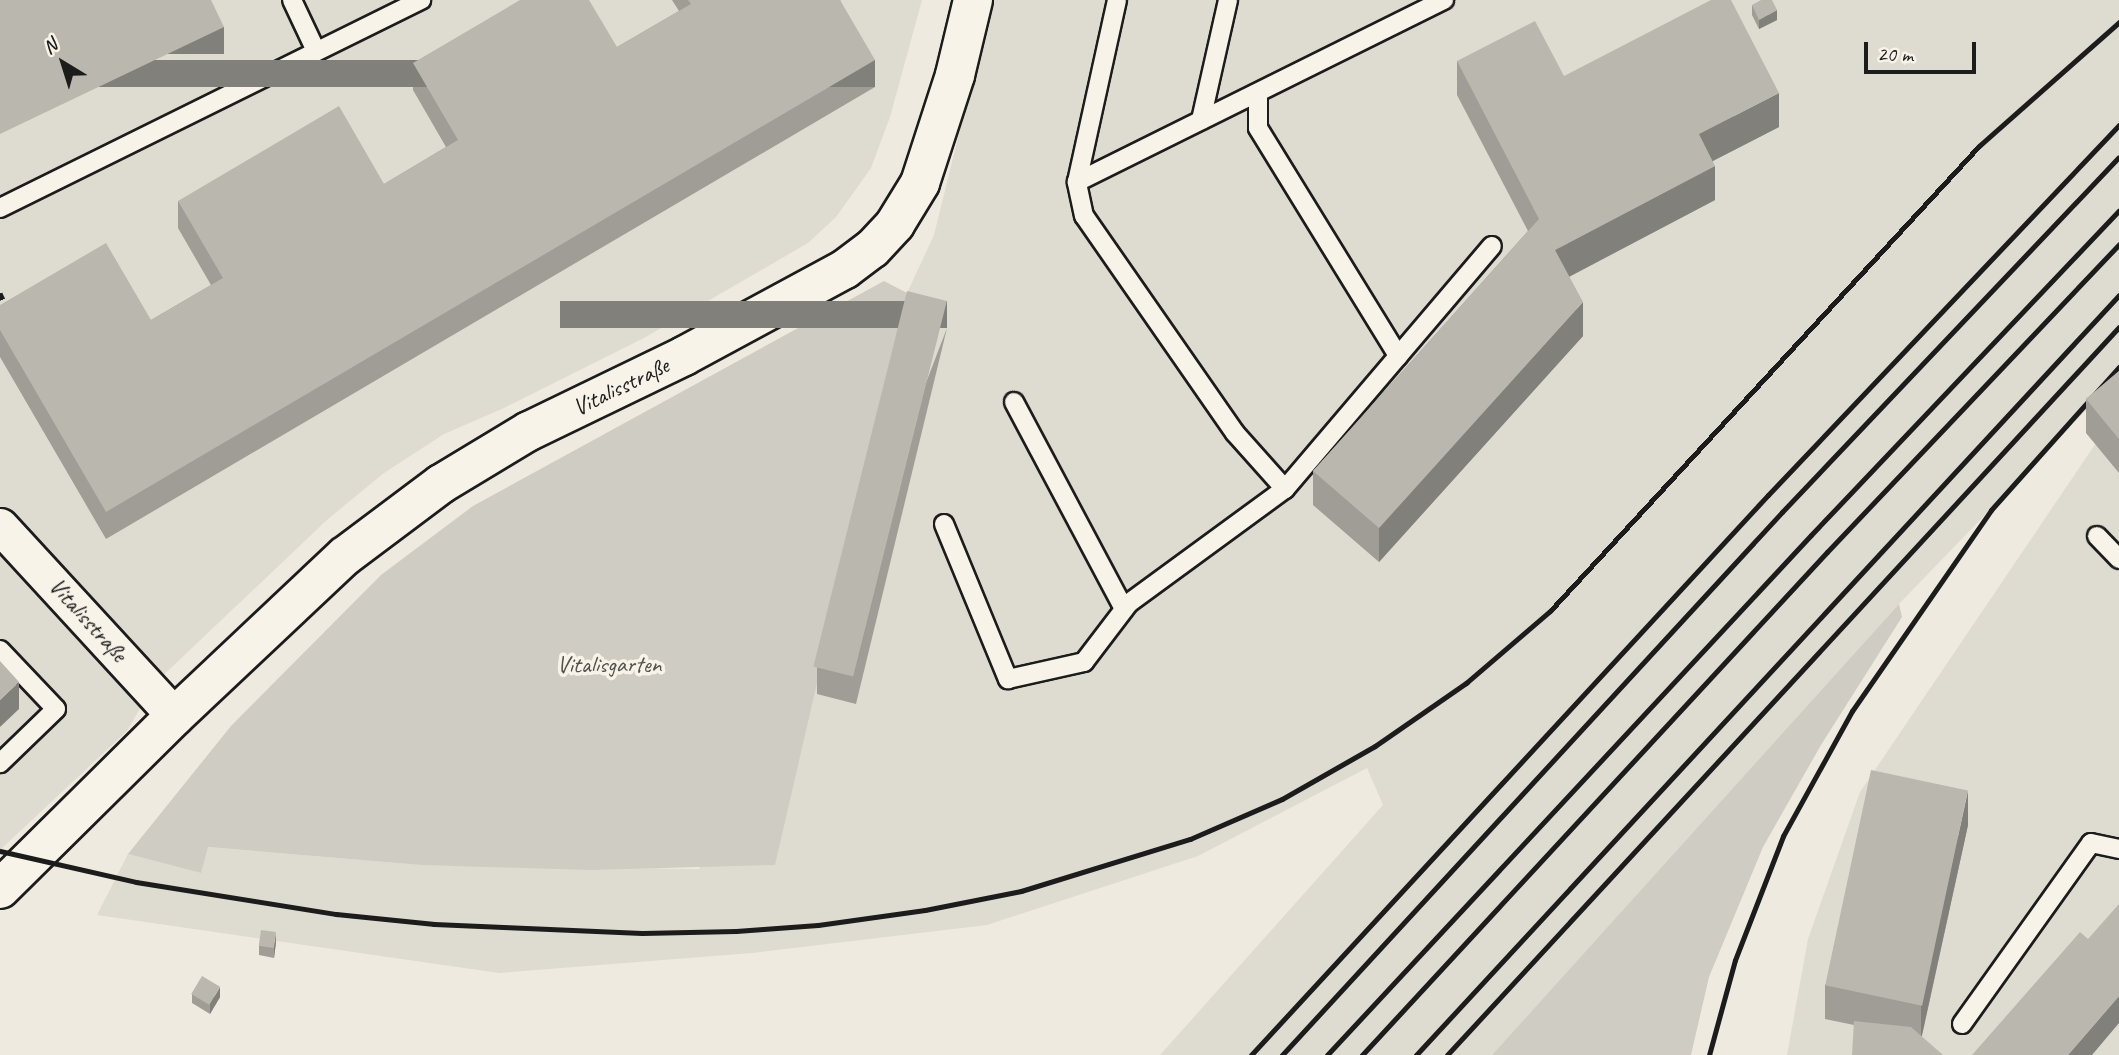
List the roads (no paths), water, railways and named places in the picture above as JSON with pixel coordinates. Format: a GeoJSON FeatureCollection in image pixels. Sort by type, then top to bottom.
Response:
{"type":"FeatureCollection","features":[{"type":"Feature","properties":{"kind":"street","name":"Vitalisstraße"},"geometry":{"type":"LineString","coordinates":[[0,889],[175,716],[345,556],[441,484],[529,431],[696,350],[845,269],[872,249],[895,224],[920,183],[955,75],[973,0]]}},
{"type":"Feature","properties":{"kind":"street","name":"Vitalisstraße"},"geometry":{"type":"LineString","coordinates":[[0,526],[175,716]]}},
{"type":"Feature","properties":{"kind":"lane"},"geometry":{"type":"LineString","coordinates":[[292,0],[316,51]]}},
{"type":"Feature","properties":{"kind":"lane"},"geometry":{"type":"LineString","coordinates":[[0,208],[421,0]]}},
{"type":"Feature","properties":{"kind":"lane"},"geometry":{"type":"LineString","coordinates":[[1117,0],[1077,182],[1084,216],[1235,433],[1286,489]]}},
{"type":"Feature","properties":{"kind":"lane"},"geometry":{"type":"LineString","coordinates":[[1201,120],[1228,0]]}},
{"type":"Feature","properties":{"kind":"lane"},"geometry":{"type":"LineString","coordinates":[[1077,182],[1444,0]]}},
{"type":"Feature","properties":{"kind":"lane"},"geometry":{"type":"LineString","coordinates":[[1258,93],[1258,128],[1398,356]]}},
{"type":"Feature","properties":{"kind":"lane"},"geometry":{"type":"LineString","coordinates":[[944,524],[1008,679],[1084,662],[1124,609],[1286,489],[1492,246]]}},
{"type":"Feature","properties":{"kind":"lane"},"geometry":{"type":"LineString","coordinates":[[1014,402],[1124,609]]}},
{"type":"Feature","properties":{"kind":"lane"},"geometry":{"type":"LineString","coordinates":[[2097,536],[2119,559]]}},
{"type":"Feature","properties":{"kind":"lane"},"geometry":{"type":"LineString","coordinates":[[0,650],[56,709],[0,763]]}},
{"type":"Feature","properties":{"kind":"lane"},"geometry":{"type":"LineString","coordinates":[[1962,1024],[2091,843],[2119,849]]}},
{"type":"Feature","properties":{"kind":"railway"},"geometry":{"type":"LineString","coordinates":[[0,851],[136,882],[336,914],[434,924],[642,933],[736,931],[818,925],[925,910],[1021,891],[1190,839],[1282,799],[1375,746],[1466,683],[1550,611],[1979,146],[2119,22]]}},
{"type":"Feature","properties":{"kind":"railway"},"geometry":{"type":"LineString","coordinates":[[1251,1055],[1768,495],[2119,125]]}},
{"type":"Feature","properties":{"kind":"railway"},"geometry":{"type":"LineString","coordinates":[[1282,1055],[1782,512],[2119,157]]}},
{"type":"Feature","properties":{"kind":"railway"},"geometry":{"type":"LineString","coordinates":[[1327,1055],[1811,535],[2119,211]]}},
{"type":"Feature","properties":{"kind":"railway"},"geometry":{"type":"LineString","coordinates":[[1362,1055],[1827,552],[2119,244]]}},
{"type":"Feature","properties":{"kind":"railway"},"geometry":{"type":"LineString","coordinates":[[1416,1055],[2119,295]]}},
{"type":"Feature","properties":{"kind":"railway"},"geometry":{"type":"LineString","coordinates":[[1447,1055],[2119,327]]}},
{"type":"Feature","properties":{"kind":"railway"},"geometry":{"type":"LineString","coordinates":[[1709,1055],[1735,960],[1783,836],[1852,711],[1991,510],[2119,367]]}},
{"type":"Feature","properties":{"kind":"park label","name":"Vitalisgarten"},"geometry":{"type":"Point","coordinates":[609,665]}}]}
